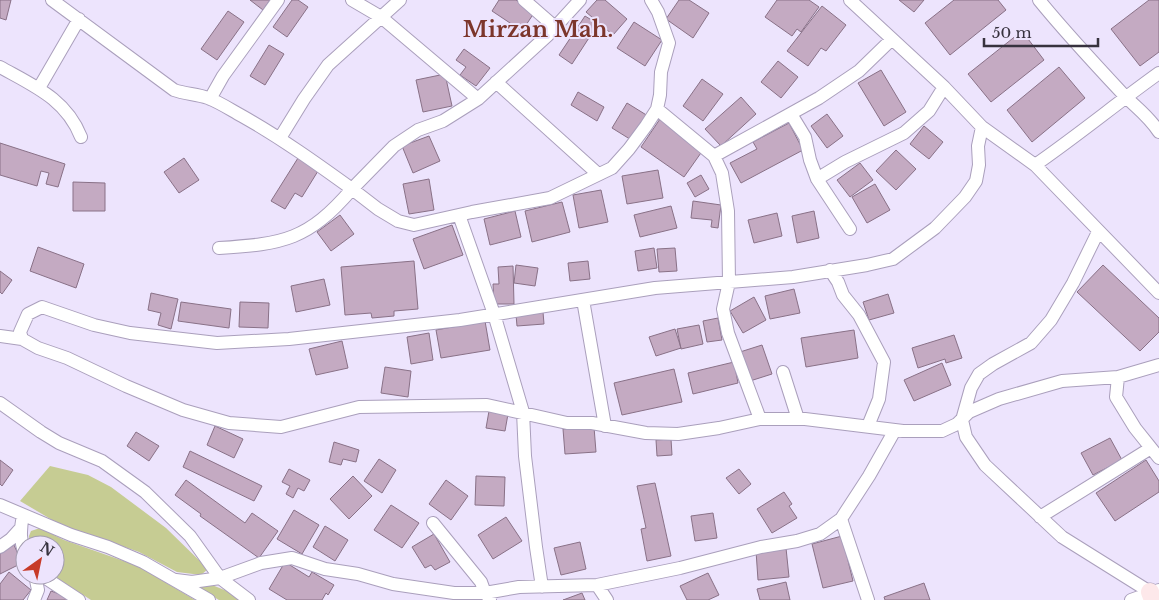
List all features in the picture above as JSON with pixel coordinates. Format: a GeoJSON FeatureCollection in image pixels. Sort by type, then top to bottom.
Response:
{"type":"FeatureCollection","features":[{"type":"Feature","properties":{"kind":"street"},"geometry":{"type":"LineString","coordinates":[[52,0],[174,90],[186,94],[198,94],[210,99],[280,138],[378,209],[398,221],[414,225],[550,198],[612,168],[629,149],[657,109],[661,72],[669,43],[658,12],[651,0]]}},
{"type":"Feature","properties":{"kind":"street"},"geometry":{"type":"LineString","coordinates":[[210,99],[223,76],[278,0]]}},
{"type":"Feature","properties":{"kind":"street"},"geometry":{"type":"LineString","coordinates":[[352,0],[381,17],[478,99]]}},
{"type":"Feature","properties":{"kind":"street"},"geometry":{"type":"LineString","coordinates":[[280,138],[328,65],[400,0]]}},
{"type":"Feature","properties":{"kind":"street"},"geometry":{"type":"LineString","coordinates":[[524,0],[555,27]]}},
{"type":"Feature","properties":{"kind":"street"},"geometry":{"type":"LineString","coordinates":[[219,248],[258,246],[290,239],[312,228],[335,209],[394,146],[418,130],[443,121],[478,99],[555,27],[580,0]]}},
{"type":"Feature","properties":{"kind":"street"},"geometry":{"type":"LineString","coordinates":[[850,0],[944,88],[982,127],[1035,165],[1159,293]]}},
{"type":"Feature","properties":{"kind":"street"},"geometry":{"type":"LineString","coordinates":[[1038,0],[1125,97],[1150,118],[1159,132]]}},
{"type":"Feature","properties":{"kind":"street"},"geometry":{"type":"LineString","coordinates":[[39,88],[79,19]]}},
{"type":"Feature","properties":{"kind":"street"},"geometry":{"type":"LineString","coordinates":[[714,156],[819,98],[859,71],[892,39]]}},
{"type":"Feature","properties":{"kind":"street"},"geometry":{"type":"LineString","coordinates":[[0,66],[52,96],[66,109],[77,126],[81,137]]}},
{"type":"Feature","properties":{"kind":"street"},"geometry":{"type":"LineString","coordinates":[[1035,165],[1159,73]]}},
{"type":"Feature","properties":{"kind":"street"},"geometry":{"type":"LineString","coordinates":[[496,82],[598,174]]}},
{"type":"Feature","properties":{"kind":"street"},"geometry":{"type":"LineString","coordinates":[[817,179],[845,162],[904,134],[929,111],[944,88]]}},
{"type":"Feature","properties":{"kind":"street"},"geometry":{"type":"LineString","coordinates":[[657,109],[714,156],[722,173],[728,211],[729,282],[723,309],[728,333],[760,420]]}},
{"type":"Feature","properties":{"kind":"street"},"geometry":{"type":"LineString","coordinates":[[791,114],[805,138],[817,179],[850,229]]}},
{"type":"Feature","properties":{"kind":"street"},"geometry":{"type":"LineString","coordinates":[[22,339],[20,332],[28,314],[42,307],[94,325],[130,333],[217,343],[299,338],[460,320],[654,288],[793,277],[867,265],[892,259],[935,228],[954,209],[976,181],[979,165],[978,146],[982,127]]}},
{"type":"Feature","properties":{"kind":"street"},"geometry":{"type":"LineString","coordinates":[[459,215],[494,314],[523,412],[525,456],[542,586]]}},
{"type":"Feature","properties":{"kind":"street"},"geometry":{"type":"LineString","coordinates":[[1098,232],[1074,283],[1051,320],[1031,343],[979,374],[971,388],[962,420],[966,436],[985,465],[1062,537],[1154,594]]}},
{"type":"Feature","properties":{"kind":"street"},"geometry":{"type":"LineString","coordinates":[[830,270],[838,282],[843,295],[859,315],[884,362],[879,398],[868,426]]}},
{"type":"Feature","properties":{"kind":"street"},"geometry":{"type":"LineString","coordinates":[[583,300],[605,426]]}},
{"type":"Feature","properties":{"kind":"street"},"geometry":{"type":"LineString","coordinates":[[0,336],[22,339],[38,348],[67,358],[183,410],[229,423],[281,426],[359,407],[486,405],[567,423],[592,423],[646,432],[678,434],[760,420],[798,419],[868,426],[903,432],[942,431],[957,424],[969,412],[999,399],[1062,380],[1118,377],[1159,365]]}},
{"type":"Feature","properties":{"kind":"street"},"geometry":{"type":"LineString","coordinates":[[783,372],[798,419]]}},
{"type":"Feature","properties":{"kind":"street"},"geometry":{"type":"LineString","coordinates":[[1040,517],[1155,453],[1135,428],[1116,397],[1118,377]]}},
{"type":"Feature","properties":{"kind":"street"},"geometry":{"type":"LineString","coordinates":[[0,403],[47,436],[102,461],[145,492],[190,536],[220,578],[249,600]]}},
{"type":"Feature","properties":{"kind":"street"},"geometry":{"type":"LineString","coordinates":[[176,580],[192,582],[220,578],[261,563],[292,558],[325,569],[358,574],[393,584],[488,597],[519,587],[598,585],[680,568],[820,534],[841,519],[869,476],[895,430]]}},
{"type":"Feature","properties":{"kind":"street"},"geometry":{"type":"LineString","coordinates":[[0,505],[71,535],[108,547],[143,562],[209,600]]}},
{"type":"Feature","properties":{"kind":"street"},"geometry":{"type":"LineString","coordinates":[[20,535],[23,515]]}},
{"type":"Feature","properties":{"kind":"street"},"geometry":{"type":"LineString","coordinates":[[841,519],[868,600]]}},
{"type":"Feature","properties":{"kind":"street"},"geometry":{"type":"LineString","coordinates":[[434,523],[481,582],[488,597]]}},
{"type":"Feature","properties":{"kind":"street"},"geometry":{"type":"LineString","coordinates":[[0,547],[20,529]]}},
{"type":"Feature","properties":{"kind":"street"},"geometry":{"type":"LineString","coordinates":[[34,600],[38,590],[37,585]]}},
{"type":"Feature","properties":{"kind":"street"},"geometry":{"type":"LineString","coordinates":[[57,585],[80,600]]}},
{"type":"Feature","properties":{"kind":"street"},"geometry":{"type":"LineString","coordinates":[[598,585],[607,600]]}},
{"type":"Feature","properties":{"kind":"street"},"geometry":{"type":"LineString","coordinates":[[1131,600],[1154,594]]}},
{"type":"Feature","properties":{"kind":"green space"},"geometry":{"type":"Polygon","coordinates":[[[50,466],[88,475],[111,487],[166,528],[208,569],[201,575],[177,572],[139,552],[59,524],[20,501],[50,466]]]}},
{"type":"Feature","properties":{"kind":"green space"},"geometry":{"type":"Polygon","coordinates":[[[40,528],[54,535],[29,535],[31,531],[40,528]]]}},
{"type":"Feature","properties":{"kind":"green space"},"geometry":{"type":"Polygon","coordinates":[[[65,540],[138,566],[195,600],[91,600],[65,583],[65,540]]]}},
{"type":"Feature","properties":{"kind":"green space"},"geometry":{"type":"Polygon","coordinates":[[[212,585],[237,595],[243,600],[219,600],[197,587],[212,585]]]}},
{"type":"Feature","properties":{"kind":"building"},"geometry":{"type":"Polygon","coordinates":[[[0,0],[11,0],[6,20],[0,18],[0,0]]]}},
{"type":"Feature","properties":{"kind":"building"},"geometry":{"type":"Polygon","coordinates":[[[250,0],[270,0],[263,10],[250,0]]]}},
{"type":"Feature","properties":{"kind":"building"},"geometry":{"type":"Polygon","coordinates":[[[292,0],[298,0],[308,7],[287,37],[273,27],[292,0]]]}},
{"type":"Feature","properties":{"kind":"building"},"geometry":{"type":"Polygon","coordinates":[[[499,0],[516,0],[534,13],[522,31],[492,11],[499,0]]]}},
{"type":"Feature","properties":{"kind":"building"},"geometry":{"type":"Polygon","coordinates":[[[597,0],[605,0],[627,19],[613,35],[586,12],[597,0]]]}},
{"type":"Feature","properties":{"kind":"building"},"geometry":{"type":"Polygon","coordinates":[[[679,0],[689,0],[709,13],[693,38],[666,19],[679,0]]]}},
{"type":"Feature","properties":{"kind":"building"},"geometry":{"type":"Polygon","coordinates":[[[777,0],[809,0],[819,7],[801,32],[797,29],[792,36],[765,17],[777,0]]]}},
{"type":"Feature","properties":{"kind":"building"},"geometry":{"type":"Polygon","coordinates":[[[899,0],[924,0],[914,12],[899,0]]]}},
{"type":"Feature","properties":{"kind":"building"},"geometry":{"type":"Polygon","coordinates":[[[954,0],[998,0],[1006,10],[950,55],[925,23],[954,0]]]}},
{"type":"Feature","properties":{"kind":"building"},"geometry":{"type":"Polygon","coordinates":[[[1149,0],[1159,0],[1159,52],[1140,66],[1111,29],[1149,0]]]}},
{"type":"Feature","properties":{"kind":"building"},"geometry":{"type":"Polygon","coordinates":[[[822,6],[846,25],[826,51],[821,48],[808,66],[787,51],[822,6]]]}},
{"type":"Feature","properties":{"kind":"building"},"geometry":{"type":"Polygon","coordinates":[[[228,11],[244,22],[217,60],[201,49],[228,11]]]}},
{"type":"Feature","properties":{"kind":"building"},"geometry":{"type":"Polygon","coordinates":[[[585,16],[598,24],[572,64],[559,55],[585,16]]]}},
{"type":"Feature","properties":{"kind":"building"},"geometry":{"type":"Polygon","coordinates":[[[634,22],[662,40],[645,66],[617,48],[634,22]]]}},
{"type":"Feature","properties":{"kind":"building"},"geometry":{"type":"Polygon","coordinates":[[[1022,31],[1044,60],[991,102],[968,74],[1022,31]]]}},
{"type":"Feature","properties":{"kind":"building"},"geometry":{"type":"Polygon","coordinates":[[[269,45],[284,54],[265,85],[250,76],[269,45]]]}},
{"type":"Feature","properties":{"kind":"building"},"geometry":{"type":"Polygon","coordinates":[[[464,49],[490,68],[476,86],[460,75],[466,67],[456,60],[464,49]]]}},
{"type":"Feature","properties":{"kind":"building"},"geometry":{"type":"Polygon","coordinates":[[[778,61],[798,77],[781,98],[761,82],[778,61]]]}},
{"type":"Feature","properties":{"kind":"building"},"geometry":{"type":"Polygon","coordinates":[[[1059,67],[1085,98],[1032,142],[1007,110],[1059,67]]]}},
{"type":"Feature","properties":{"kind":"building"},"geometry":{"type":"Polygon","coordinates":[[[881,70],[906,112],[884,126],[858,83],[881,70]]]}},
{"type":"Feature","properties":{"kind":"building"},"geometry":{"type":"Polygon","coordinates":[[[445,74],[452,106],[423,112],[416,80],[445,74]]]}},
{"type":"Feature","properties":{"kind":"building"},"geometry":{"type":"Polygon","coordinates":[[[702,79],[723,94],[703,121],[683,106],[702,79]]]}},
{"type":"Feature","properties":{"kind":"building"},"geometry":{"type":"Polygon","coordinates":[[[578,92],[604,107],[597,121],[571,105],[578,92]]]}},
{"type":"Feature","properties":{"kind":"building"},"geometry":{"type":"Polygon","coordinates":[[[741,97],[756,114],[721,146],[705,129],[741,97]]]}},
{"type":"Feature","properties":{"kind":"building"},"geometry":{"type":"Polygon","coordinates":[[[627,103],[648,116],[633,141],[612,128],[627,103]]]}},
{"type":"Feature","properties":{"kind":"building"},"geometry":{"type":"Polygon","coordinates":[[[827,114],[843,136],[827,148],[811,126],[827,114]]]}},
{"type":"Feature","properties":{"kind":"building"},"geometry":{"type":"Polygon","coordinates":[[[660,119],[703,150],[684,177],[641,147],[660,119]]]}},
{"type":"Feature","properties":{"kind":"building"},"geometry":{"type":"Polygon","coordinates":[[[789,123],[803,150],[741,183],[730,163],[757,149],[753,142],[789,123]]]}},
{"type":"Feature","properties":{"kind":"building"},"geometry":{"type":"Polygon","coordinates":[[[924,126],[943,142],[929,159],[910,144],[924,126]]]}},
{"type":"Feature","properties":{"kind":"building"},"geometry":{"type":"Polygon","coordinates":[[[429,136],[440,161],[413,173],[402,146],[429,136]]]}},
{"type":"Feature","properties":{"kind":"building"},"geometry":{"type":"Polygon","coordinates":[[[0,143],[65,164],[58,187],[46,184],[49,173],[41,171],[37,186],[0,175],[0,143]]]}},
{"type":"Feature","properties":{"kind":"building"},"geometry":{"type":"Polygon","coordinates":[[[896,150],[916,169],[896,190],[876,171],[896,150]]]}},
{"type":"Feature","properties":{"kind":"building"},"geometry":{"type":"Polygon","coordinates":[[[184,158],[199,180],[179,193],[164,172],[184,158]]]}},
{"type":"Feature","properties":{"kind":"building"},"geometry":{"type":"Polygon","coordinates":[[[298,158],[318,171],[302,197],[295,193],[285,209],[271,201],[298,158]]]}},
{"type":"Feature","properties":{"kind":"building"},"geometry":{"type":"Polygon","coordinates":[[[860,163],[873,180],[850,197],[837,180],[860,163]]]}},
{"type":"Feature","properties":{"kind":"building"},"geometry":{"type":"Polygon","coordinates":[[[658,170],[663,198],[627,204],[622,176],[658,170]]]}},
{"type":"Feature","properties":{"kind":"building"},"geometry":{"type":"Polygon","coordinates":[[[701,175],[709,189],[695,197],[687,183],[701,175]]]}},
{"type":"Feature","properties":{"kind":"building"},"geometry":{"type":"Polygon","coordinates":[[[429,179],[434,210],[409,214],[403,184],[429,179]]]}},
{"type":"Feature","properties":{"kind":"building"},"geometry":{"type":"Polygon","coordinates":[[[73,182],[105,183],[105,211],[73,211],[73,182]]]}},
{"type":"Feature","properties":{"kind":"building"},"geometry":{"type":"Polygon","coordinates":[[[875,184],[890,210],[867,223],[852,197],[875,184]]]}},
{"type":"Feature","properties":{"kind":"building"},"geometry":{"type":"Polygon","coordinates":[[[601,190],[608,222],[579,228],[573,195],[601,190]]]}},
{"type":"Feature","properties":{"kind":"building"},"geometry":{"type":"Polygon","coordinates":[[[693,201],[721,205],[718,228],[711,227],[712,220],[691,218],[693,201]]]}},
{"type":"Feature","properties":{"kind":"building"},"geometry":{"type":"Polygon","coordinates":[[[562,202],[570,232],[532,242],[525,211],[562,202]]]}},
{"type":"Feature","properties":{"kind":"building"},"geometry":{"type":"Polygon","coordinates":[[[671,206],[677,228],[640,237],[634,215],[671,206]]]}},
{"type":"Feature","properties":{"kind":"building"},"geometry":{"type":"Polygon","coordinates":[[[515,211],[521,237],[490,245],[484,219],[515,211]]]}},
{"type":"Feature","properties":{"kind":"building"},"geometry":{"type":"Polygon","coordinates":[[[814,211],[819,238],[797,243],[792,216],[814,211]]]}},
{"type":"Feature","properties":{"kind":"building"},"geometry":{"type":"Polygon","coordinates":[[[777,213],[782,236],[754,243],[748,220],[777,213]]]}},
{"type":"Feature","properties":{"kind":"building"},"geometry":{"type":"Polygon","coordinates":[[[340,215],[354,234],[331,251],[317,232],[340,215]]]}},
{"type":"Feature","properties":{"kind":"building"},"geometry":{"type":"Polygon","coordinates":[[[452,225],[463,255],[424,269],[413,239],[452,225]]]}},
{"type":"Feature","properties":{"kind":"building"},"geometry":{"type":"Polygon","coordinates":[[[38,247],[84,264],[76,288],[30,271],[38,247]]]}},
{"type":"Feature","properties":{"kind":"building"},"geometry":{"type":"Polygon","coordinates":[[[654,248],[657,268],[638,271],[635,251],[654,248]]]}},
{"type":"Feature","properties":{"kind":"building"},"geometry":{"type":"Polygon","coordinates":[[[675,248],[677,271],[659,272],[657,249],[675,248]]]}},
{"type":"Feature","properties":{"kind":"building"},"geometry":{"type":"Polygon","coordinates":[[[414,261],[418,309],[394,311],[394,316],[372,318],[371,313],[345,315],[341,267],[414,261]]]}},
{"type":"Feature","properties":{"kind":"building"},"geometry":{"type":"Polygon","coordinates":[[[588,261],[590,279],[570,281],[568,263],[588,261]]]}},
{"type":"Feature","properties":{"kind":"building"},"geometry":{"type":"Polygon","coordinates":[[[516,265],[538,268],[535,286],[514,283],[516,265]]]}},
{"type":"Feature","properties":{"kind":"building"},"geometry":{"type":"Polygon","coordinates":[[[1103,265],[1159,318],[1159,332],[1140,351],[1077,292],[1103,265]]]}},
{"type":"Feature","properties":{"kind":"building"},"geometry":{"type":"Polygon","coordinates":[[[513,266],[514,304],[494,304],[493,284],[499,284],[498,267],[513,266]]]}},
{"type":"Feature","properties":{"kind":"building"},"geometry":{"type":"Polygon","coordinates":[[[0,271],[12,280],[2,294],[0,292],[0,271]]]}},
{"type":"Feature","properties":{"kind":"building"},"geometry":{"type":"Polygon","coordinates":[[[324,279],[330,305],[296,312],[291,286],[324,279]]]}},
{"type":"Feature","properties":{"kind":"building"},"geometry":{"type":"Polygon","coordinates":[[[794,289],[800,313],[770,319],[765,296],[794,289]]]}},
{"type":"Feature","properties":{"kind":"building"},"geometry":{"type":"Polygon","coordinates":[[[151,293],[178,299],[171,329],[158,325],[161,313],[148,310],[151,293]]]}},
{"type":"Feature","properties":{"kind":"building"},"geometry":{"type":"Polygon","coordinates":[[[888,294],[894,313],[869,320],[863,302],[888,294]]]}},
{"type":"Feature","properties":{"kind":"building"},"geometry":{"type":"Polygon","coordinates":[[[754,297],[766,320],[743,333],[730,311],[754,297]]]}},
{"type":"Feature","properties":{"kind":"building"},"geometry":{"type":"Polygon","coordinates":[[[181,302],[231,309],[229,328],[178,321],[181,302]]]}},
{"type":"Feature","properties":{"kind":"building"},"geometry":{"type":"Polygon","coordinates":[[[240,302],[269,303],[268,328],[239,327],[240,302]]]}},
{"type":"Feature","properties":{"kind":"building"},"geometry":{"type":"Polygon","coordinates":[[[543,312],[544,324],[517,326],[516,315],[543,312]]]}},
{"type":"Feature","properties":{"kind":"building"},"geometry":{"type":"Polygon","coordinates":[[[718,318],[722,340],[707,342],[703,321],[718,318]]]}},
{"type":"Feature","properties":{"kind":"building"},"geometry":{"type":"Polygon","coordinates":[[[485,321],[490,350],[441,358],[436,330],[485,321]]]}},
{"type":"Feature","properties":{"kind":"building"},"geometry":{"type":"Polygon","coordinates":[[[699,325],[703,344],[681,349],[677,329],[699,325]]]}},
{"type":"Feature","properties":{"kind":"building"},"geometry":{"type":"Polygon","coordinates":[[[675,329],[681,348],[656,356],[649,337],[675,329]]]}},
{"type":"Feature","properties":{"kind":"building"},"geometry":{"type":"Polygon","coordinates":[[[854,330],[858,358],[806,367],[801,338],[854,330]]]}},
{"type":"Feature","properties":{"kind":"building"},"geometry":{"type":"Polygon","coordinates":[[[429,333],[433,360],[411,364],[407,337],[429,333]]]}},
{"type":"Feature","properties":{"kind":"building"},"geometry":{"type":"Polygon","coordinates":[[[954,335],[962,358],[946,363],[945,359],[918,368],[912,348],[954,335]]]}},
{"type":"Feature","properties":{"kind":"building"},"geometry":{"type":"Polygon","coordinates":[[[342,341],[348,368],[316,375],[309,349],[342,341]]]}},
{"type":"Feature","properties":{"kind":"building"},"geometry":{"type":"Polygon","coordinates":[[[762,345],[772,374],[750,381],[740,352],[762,345]]]}},
{"type":"Feature","properties":{"kind":"building"},"geometry":{"type":"Polygon","coordinates":[[[734,362],[738,383],[693,394],[688,373],[734,362]]]}},
{"type":"Feature","properties":{"kind":"building"},"geometry":{"type":"Polygon","coordinates":[[[942,363],[951,385],[914,401],[904,380],[942,363]]]}},
{"type":"Feature","properties":{"kind":"building"},"geometry":{"type":"Polygon","coordinates":[[[385,367],[411,371],[408,397],[381,393],[385,367]]]}},
{"type":"Feature","properties":{"kind":"building"},"geometry":{"type":"Polygon","coordinates":[[[674,369],[682,402],[622,415],[614,383],[674,369]]]}},
{"type":"Feature","properties":{"kind":"building"},"geometry":{"type":"Polygon","coordinates":[[[489,411],[508,414],[505,431],[486,428],[489,411]]]}},
{"type":"Feature","properties":{"kind":"building"},"geometry":{"type":"Polygon","coordinates":[[[215,426],[243,439],[234,458],[207,445],[215,426]]]}},
{"type":"Feature","properties":{"kind":"building"},"geometry":{"type":"Polygon","coordinates":[[[594,427],[596,452],[565,454],[563,429],[594,427]]]}},
{"type":"Feature","properties":{"kind":"building"},"geometry":{"type":"Polygon","coordinates":[[[136,432],[159,446],[149,461],[127,446],[136,432]]]}},
{"type":"Feature","properties":{"kind":"building"},"geometry":{"type":"Polygon","coordinates":[[[1110,438],[1122,460],[1093,475],[1081,453],[1110,438]]]}},
{"type":"Feature","properties":{"kind":"building"},"geometry":{"type":"Polygon","coordinates":[[[671,439],[672,455],[657,456],[656,440],[671,439]]]}},
{"type":"Feature","properties":{"kind":"building"},"geometry":{"type":"Polygon","coordinates":[[[334,442],[359,450],[356,462],[343,459],[341,465],[329,462],[334,442]]]}},
{"type":"Feature","properties":{"kind":"building"},"geometry":{"type":"Polygon","coordinates":[[[190,451],[262,486],[254,501],[183,467],[190,451]]]}},
{"type":"Feature","properties":{"kind":"building"},"geometry":{"type":"Polygon","coordinates":[[[379,459],[396,470],[382,493],[364,481],[379,459]]]}},
{"type":"Feature","properties":{"kind":"building"},"geometry":{"type":"Polygon","coordinates":[[[0,460],[13,470],[2,486],[0,484],[0,460]]]}},
{"type":"Feature","properties":{"kind":"building"},"geometry":{"type":"Polygon","coordinates":[[[1146,460],[1159,481],[1159,492],[1115,521],[1096,493],[1146,460]]]}},
{"type":"Feature","properties":{"kind":"building"},"geometry":{"type":"Polygon","coordinates":[[[289,469],[310,480],[304,491],[298,488],[293,498],[286,494],[290,486],[282,482],[289,469]]]}},
{"type":"Feature","properties":{"kind":"building"},"geometry":{"type":"Polygon","coordinates":[[[739,469],[751,484],[739,494],[726,478],[739,469]]]}},
{"type":"Feature","properties":{"kind":"building"},"geometry":{"type":"Polygon","coordinates":[[[353,476],[372,496],[349,519],[330,499],[353,476]]]}},
{"type":"Feature","properties":{"kind":"building"},"geometry":{"type":"Polygon","coordinates":[[[476,476],[505,477],[504,506],[475,505],[476,476]]]}},
{"type":"Feature","properties":{"kind":"building"},"geometry":{"type":"Polygon","coordinates":[[[186,480],[245,523],[252,513],[278,531],[259,558],[200,516],[201,514],[175,495],[186,480]]]}},
{"type":"Feature","properties":{"kind":"building"},"geometry":{"type":"Polygon","coordinates":[[[446,480],[468,496],[451,520],[429,504],[446,480]]]}},
{"type":"Feature","properties":{"kind":"building"},"geometry":{"type":"Polygon","coordinates":[[[655,483],[671,556],[647,561],[641,529],[646,528],[637,486],[655,483]]]}},
{"type":"Feature","properties":{"kind":"building"},"geometry":{"type":"Polygon","coordinates":[[[784,492],[792,504],[789,506],[797,518],[772,533],[757,509],[784,492]]]}},
{"type":"Feature","properties":{"kind":"building"},"geometry":{"type":"Polygon","coordinates":[[[391,505],[419,523],[402,548],[374,530],[391,505]]]}},
{"type":"Feature","properties":{"kind":"building"},"geometry":{"type":"Polygon","coordinates":[[[294,510],[319,525],[302,554],[277,539],[294,510]]]}},
{"type":"Feature","properties":{"kind":"building"},"geometry":{"type":"Polygon","coordinates":[[[713,513],[717,538],[695,541],[691,516],[713,513]]]}},
{"type":"Feature","properties":{"kind":"building"},"geometry":{"type":"Polygon","coordinates":[[[506,517],[522,541],[493,559],[478,535],[506,517]]]}},
{"type":"Feature","properties":{"kind":"building"},"geometry":{"type":"Polygon","coordinates":[[[325,526],[348,540],[335,561],[313,547],[325,526]]]}},
{"type":"Feature","properties":{"kind":"building"},"geometry":{"type":"Polygon","coordinates":[[[434,534],[450,562],[435,570],[431,565],[425,568],[412,547],[434,534]]]}},
{"type":"Feature","properties":{"kind":"building"},"geometry":{"type":"Polygon","coordinates":[[[842,536],[853,581],[823,588],[812,544],[842,536]]]}},
{"type":"Feature","properties":{"kind":"building"},"geometry":{"type":"Polygon","coordinates":[[[580,542],[586,569],[561,575],[554,548],[580,542]]]}},
{"type":"Feature","properties":{"kind":"building"},"geometry":{"type":"Polygon","coordinates":[[[14,545],[15,547],[15,566],[0,574],[0,552],[14,545]]]}},
{"type":"Feature","properties":{"kind":"building"},"geometry":{"type":"Polygon","coordinates":[[[786,548],[789,577],[758,580],[756,551],[786,548]]]}},
{"type":"Feature","properties":{"kind":"building"},"geometry":{"type":"Polygon","coordinates":[[[285,562],[309,577],[312,572],[334,585],[328,595],[326,593],[322,600],[287,600],[269,589],[285,562]]]}},
{"type":"Feature","properties":{"kind":"building"},"geometry":{"type":"Polygon","coordinates":[[[9,572],[15,577],[15,585],[25,585],[31,590],[23,600],[0,600],[0,584],[9,572]]]}},
{"type":"Feature","properties":{"kind":"building"},"geometry":{"type":"Polygon","coordinates":[[[708,573],[719,595],[708,600],[687,600],[680,586],[708,573]]]}},
{"type":"Feature","properties":{"kind":"building"},"geometry":{"type":"Polygon","coordinates":[[[786,582],[790,600],[760,600],[757,589],[786,582]]]}},
{"type":"Feature","properties":{"kind":"building"},"geometry":{"type":"Polygon","coordinates":[[[924,583],[930,600],[885,600],[884,597],[924,583]]]}},
{"type":"Feature","properties":{"kind":"building"},"geometry":{"type":"Polygon","coordinates":[[[51,591],[76,600],[47,600],[51,591]]]}},
{"type":"Feature","properties":{"kind":"building"},"geometry":{"type":"Polygon","coordinates":[[[582,593],[585,600],[563,600],[582,593]]]}},
{"type":"Feature","properties":{"kind":"district","name":"Mirzan Mah."},"geometry":{"type":"Point","coordinates":[538,29]}}]}
